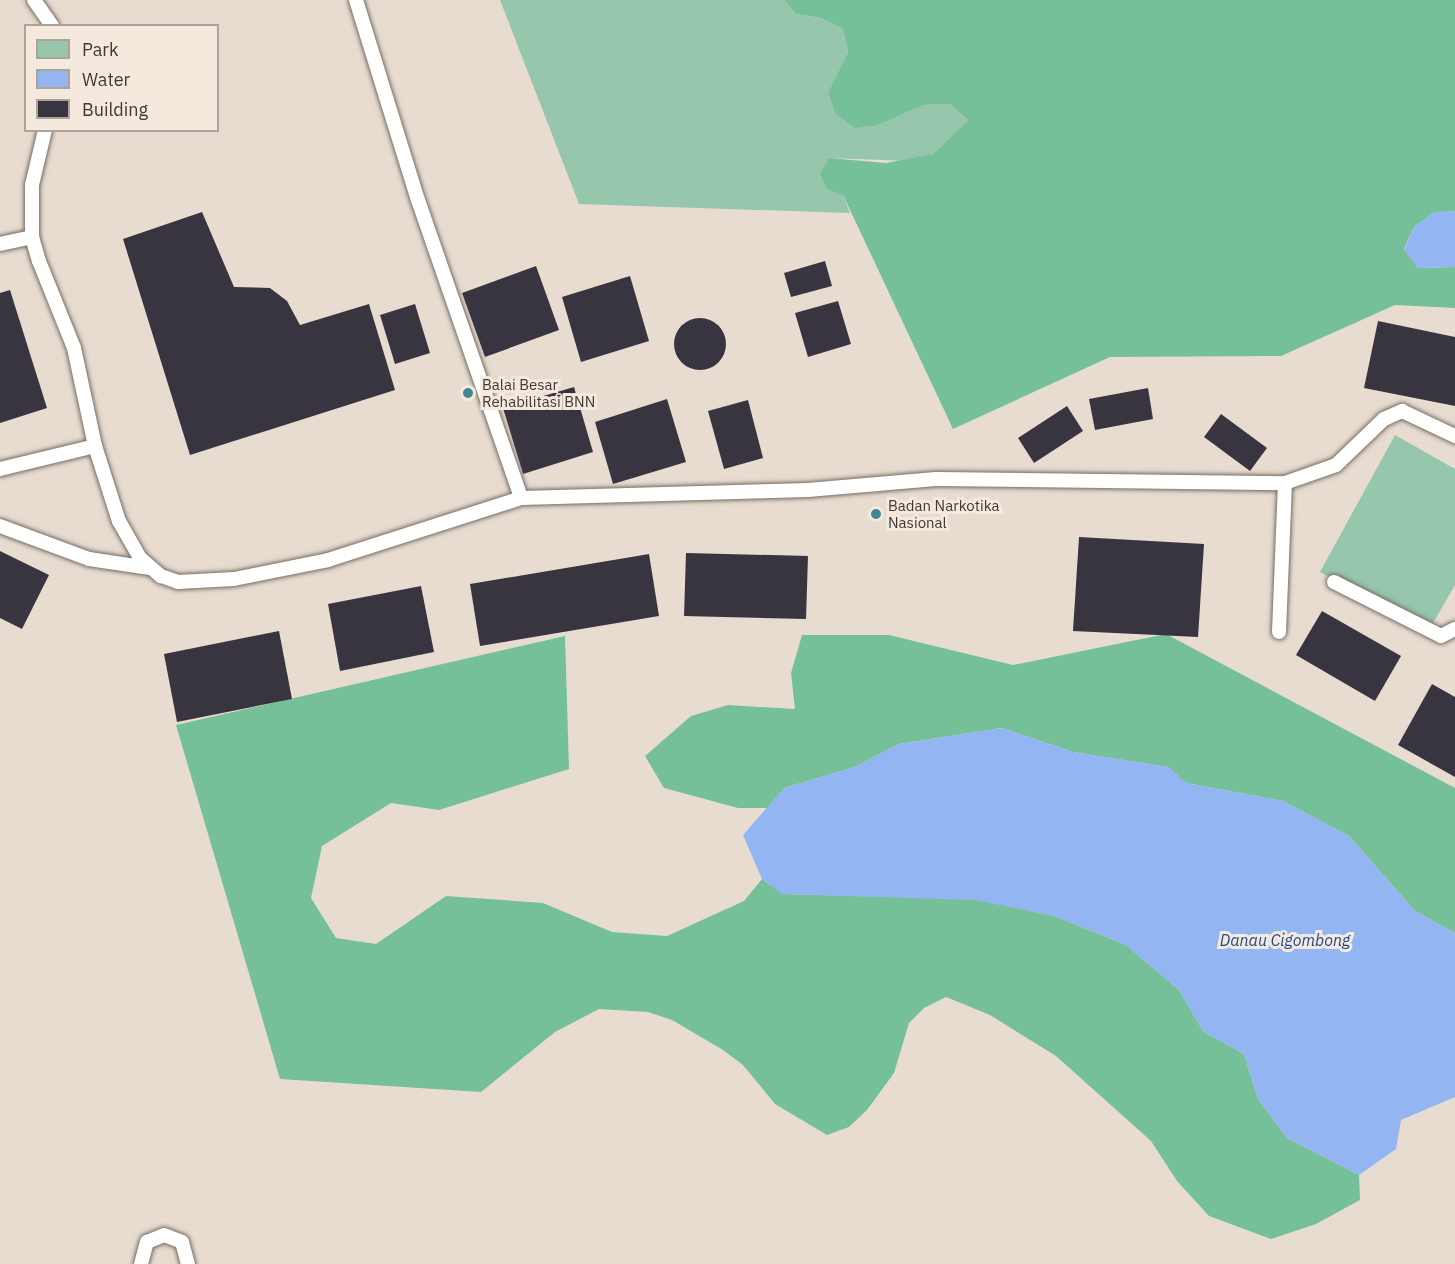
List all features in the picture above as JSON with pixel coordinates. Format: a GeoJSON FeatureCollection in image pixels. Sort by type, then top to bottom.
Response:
{"type":"FeatureCollection","features":[{"type":"Feature","properties":{"kind":"lane"},"geometry":{"type":"LineString","coordinates":[[34,0],[51,24]]}},
{"type":"Feature","properties":{"kind":"lane"},"geometry":{"type":"LineString","coordinates":[[356,0],[418,200],[521,498]]}},
{"type":"Feature","properties":{"kind":"lane"},"geometry":{"type":"LineString","coordinates":[[45,132],[32,185],[32,237],[74,348],[95,446],[119,521],[150,568]]}},
{"type":"Feature","properties":{"kind":"lane"},"geometry":{"type":"LineString","coordinates":[[0,244],[32,237]]}},
{"type":"Feature","properties":{"kind":"lane"},"geometry":{"type":"LineString","coordinates":[[0,526],[89,559],[150,568],[186,583],[234,579],[356,554],[521,498],[808,490],[936,479],[1285,483],[1336,465],[1384,419],[1402,411],[1455,436]]}},
{"type":"Feature","properties":{"kind":"lane"},"geometry":{"type":"LineString","coordinates":[[0,469],[95,446]]}},
{"type":"Feature","properties":{"kind":"lane"},"geometry":{"type":"LineString","coordinates":[[1279,632],[1285,483]]}},
{"type":"Feature","properties":{"kind":"lane"},"geometry":{"type":"LineString","coordinates":[[1334,582],[1441,636],[1455,629]]}},
{"type":"Feature","properties":{"kind":"lane"},"geometry":{"type":"LineString","coordinates":[[141,1264],[147,1242],[164,1235],[182,1242],[188,1264]]}},
{"type":"Feature","properties":{"kind":"green space"},"geometry":{"type":"Polygon","coordinates":[[[500,0],[784,0],[796,14],[821,18],[843,29],[848,52],[828,92],[878,125],[924,105],[950,104],[968,120],[933,154],[910,161],[829,158],[827,188],[843,195],[850,213],[579,204],[500,0]]]}},
{"type":"Feature","properties":{"kind":"green space"},"geometry":{"type":"Polygon","coordinates":[[[784,0],[1455,0],[1455,211],[1433,213],[1414,227],[1404,249],[1418,268],[1455,267],[1455,308],[1395,305],[1281,356],[1110,357],[953,429],[843,195],[827,189],[820,174],[829,158],[886,163],[933,154],[968,120],[950,104],[924,105],[878,125],[855,128],[836,114],[828,92],[848,52],[843,29],[821,18],[796,14],[784,0]]]}},
{"type":"Feature","properties":{"kind":"green space"},"geometry":{"type":"Polygon","coordinates":[[[1395,435],[1455,469],[1455,585],[1429,630],[1320,572],[1395,435]]]}},
{"type":"Feature","properties":{"kind":"green space"},"geometry":{"type":"Polygon","coordinates":[[[1166,634],[1455,788],[1455,933],[1415,911],[1349,836],[1283,801],[1186,783],[1168,767],[1073,752],[1002,728],[899,744],[855,767],[784,788],[768,808],[738,808],[664,788],[645,756],[691,716],[728,705],[795,709],[791,673],[802,635],[889,635],[1013,665],[1166,634]]]}},
{"type":"Feature","properties":{"kind":"green space"},"geometry":{"type":"Polygon","coordinates":[[[565,636],[569,769],[439,810],[391,803],[322,846],[311,898],[336,938],[376,944],[446,896],[543,903],[612,932],[667,936],[744,901],[762,879],[783,894],[974,899],[1055,916],[1126,945],[1179,990],[1203,1031],[1244,1054],[1258,1099],[1287,1138],[1359,1175],[1360,1200],[1316,1224],[1271,1239],[1209,1216],[1177,1181],[1151,1141],[1056,1056],[990,1015],[946,997],[924,1008],[909,1023],[894,1073],[867,1110],[849,1127],[827,1135],[775,1104],[743,1065],[723,1050],[672,1020],[648,1012],[599,1009],[555,1032],[481,1092],[280,1079],[176,725],[565,636]]]}},
{"type":"Feature","properties":{"kind":"water"},"geometry":{"type":"Polygon","coordinates":[[[1455,211],[1455,267],[1418,268],[1404,250],[1414,227],[1433,213],[1455,211]]]}},
{"type":"Feature","properties":{"kind":"water","name":"Danau Cigombong"},"geometry":{"type":"Polygon","coordinates":[[[1002,728],[1073,752],[1169,767],[1186,783],[1283,801],[1349,836],[1415,911],[1455,933],[1455,1097],[1401,1120],[1396,1149],[1359,1175],[1287,1138],[1258,1099],[1244,1054],[1203,1031],[1179,990],[1126,945],[1055,916],[975,900],[782,894],[762,879],[743,835],[784,788],[855,767],[899,744],[1002,728]]]}},
{"type":"Feature","properties":{"kind":"building"},"geometry":{"type":"Polygon","coordinates":[[[202,212],[234,287],[270,288],[287,301],[300,325],[369,304],[395,390],[190,455],[123,239],[202,212]]]}},
{"type":"Feature","properties":{"kind":"building"},"geometry":{"type":"Polygon","coordinates":[[[825,261],[832,286],[791,297],[784,273],[825,261]]]}},
{"type":"Feature","properties":{"kind":"building"},"geometry":{"type":"Polygon","coordinates":[[[536,266],[559,330],[485,357],[462,293],[536,266]]]}},
{"type":"Feature","properties":{"kind":"building"},"geometry":{"type":"Polygon","coordinates":[[[630,276],[649,341],[581,362],[562,297],[630,276]]]}},
{"type":"Feature","properties":{"kind":"building"},"geometry":{"type":"Polygon","coordinates":[[[10,290],[47,408],[0,423],[0,293],[10,290]]]}},
{"type":"Feature","properties":{"kind":"building"},"geometry":{"type":"Polygon","coordinates":[[[838,301],[851,344],[808,357],[795,313],[838,301]]]}},
{"type":"Feature","properties":{"kind":"building"},"geometry":{"type":"Polygon","coordinates":[[[415,304],[430,353],[395,364],[380,315],[415,304]]]}},
{"type":"Feature","properties":{"kind":"building"},"geometry":{"type":"Polygon","coordinates":[[[700,318],[714,322],[722,330],[726,344],[722,358],[714,366],[700,370],[686,366],[678,358],[674,344],[678,330],[686,322],[700,318]]]}},
{"type":"Feature","properties":{"kind":"building"},"geometry":{"type":"Polygon","coordinates":[[[1378,321],[1455,337],[1455,406],[1364,388],[1378,321]]]}},
{"type":"Feature","properties":{"kind":"building"},"geometry":{"type":"Polygon","coordinates":[[[574,387],[593,452],[523,474],[503,408],[574,387]]]}},
{"type":"Feature","properties":{"kind":"building"},"geometry":{"type":"Polygon","coordinates":[[[1148,388],[1153,419],[1095,430],[1089,399],[1148,388]]]}},
{"type":"Feature","properties":{"kind":"building"},"geometry":{"type":"Polygon","coordinates":[[[667,399],[686,462],[613,484],[595,422],[667,399]]]}},
{"type":"Feature","properties":{"kind":"building"},"geometry":{"type":"Polygon","coordinates":[[[748,400],[763,458],[724,469],[708,411],[748,400]]]}},
{"type":"Feature","properties":{"kind":"building"},"geometry":{"type":"Polygon","coordinates":[[[1067,406],[1083,431],[1034,463],[1018,438],[1067,406]]]}},
{"type":"Feature","properties":{"kind":"building"},"geometry":{"type":"Polygon","coordinates":[[[1221,414],[1267,448],[1250,471],[1204,437],[1221,414]]]}},
{"type":"Feature","properties":{"kind":"building"},"geometry":{"type":"Polygon","coordinates":[[[1079,537],[1204,544],[1198,637],[1073,631],[1079,537]]]}},
{"type":"Feature","properties":{"kind":"building"},"geometry":{"type":"Polygon","coordinates":[[[0,551],[49,575],[22,629],[0,618],[0,551]]]}},
{"type":"Feature","properties":{"kind":"building"},"geometry":{"type":"Polygon","coordinates":[[[686,553],[808,556],[806,619],[684,616],[686,553]]]}},
{"type":"Feature","properties":{"kind":"building"},"geometry":{"type":"Polygon","coordinates":[[[649,554],[659,616],[480,646],[470,584],[649,554]]]}},
{"type":"Feature","properties":{"kind":"building"},"geometry":{"type":"Polygon","coordinates":[[[421,586],[434,652],[340,671],[328,604],[421,586]]]}},
{"type":"Feature","properties":{"kind":"building"},"geometry":{"type":"Polygon","coordinates":[[[1322,611],[1401,656],[1375,701],[1296,655],[1322,611]]]}},
{"type":"Feature","properties":{"kind":"building"},"geometry":{"type":"Polygon","coordinates":[[[279,631],[292,699],[177,722],[164,654],[279,631]]]}},
{"type":"Feature","properties":{"kind":"building"},"geometry":{"type":"Polygon","coordinates":[[[1432,684],[1455,697],[1455,777],[1398,745],[1432,684]]]}},
{"type":"Feature","properties":{"kind":"place","name":"Balai Besar Rehabilitasi BNN"},"geometry":{"type":"Point","coordinates":[468,393]}},
{"type":"Feature","properties":{"kind":"place","name":"Badan Narkotika Nasional"},"geometry":{"type":"Point","coordinates":[876,514]}}]}
